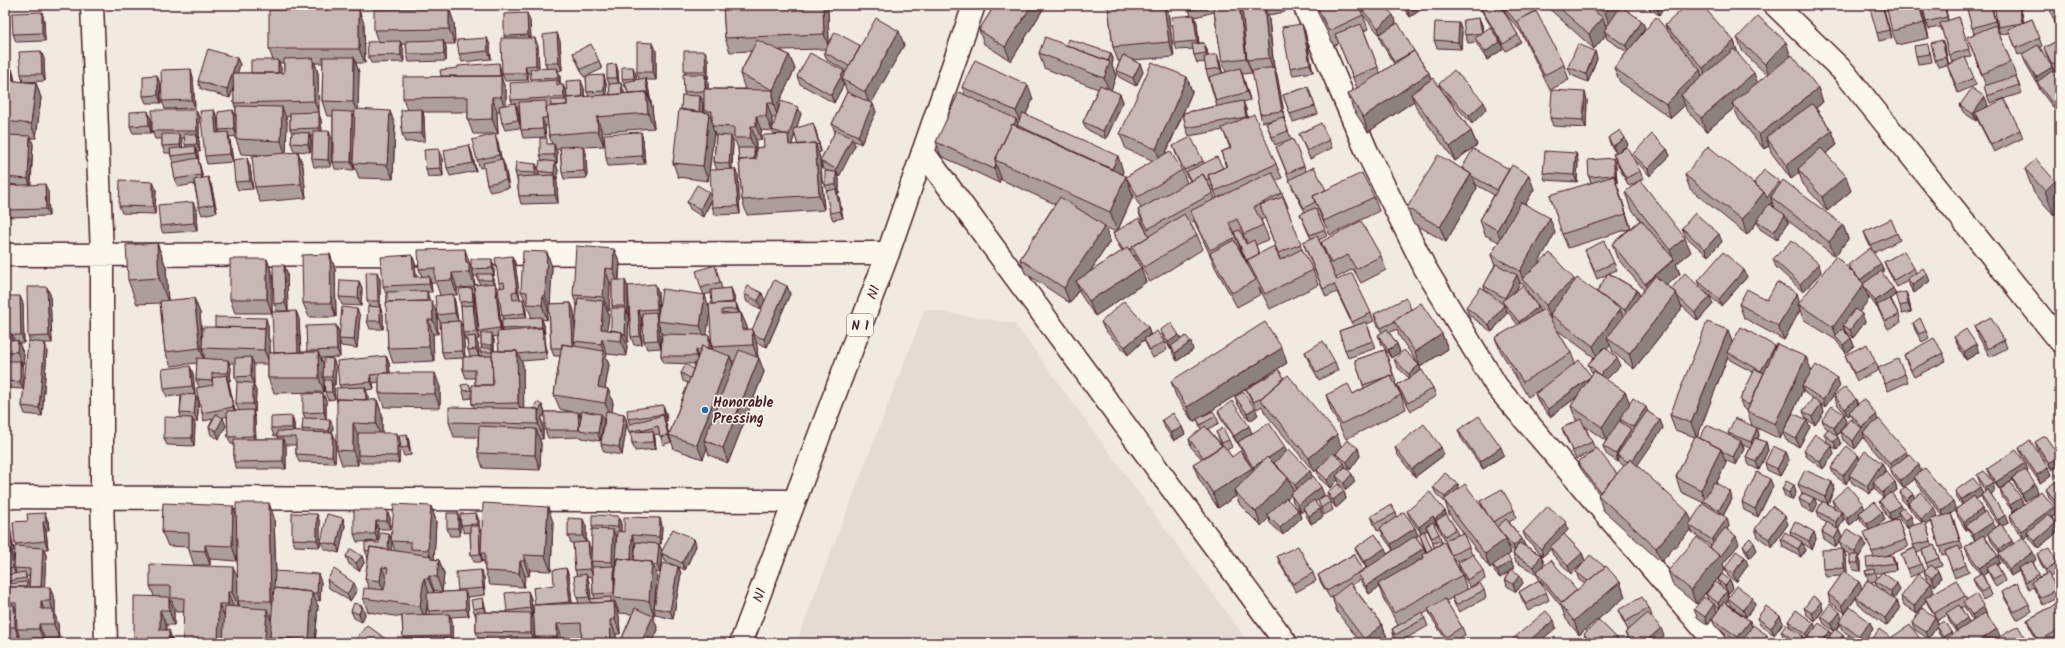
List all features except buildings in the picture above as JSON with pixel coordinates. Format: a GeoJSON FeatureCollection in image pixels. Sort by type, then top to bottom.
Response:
{"type":"FeatureCollection","features":[{"type":"Feature","properties":{"kind":"main road"},"geometry":{"type":"LineString","coordinates":[[92,5],[102,254],[102,498],[106,643]]}},
{"type":"Feature","properties":{"kind":"main road","name":"N1"},"geometry":{"type":"LineString","coordinates":[[740,643],[888,253],[974,5]]}},
{"type":"Feature","properties":{"kind":"main road"},"geometry":{"type":"LineString","coordinates":[[1304,5],[1368,154],[1425,268],[1497,387],[1716,643]]}},
{"type":"Feature","properties":{"kind":"main road"},"geometry":{"type":"LineString","coordinates":[[1775,5],[1844,72],[2060,341]]}},
{"type":"Feature","properties":{"kind":"main road"},"geometry":{"type":"LineString","coordinates":[[923,152],[1286,643]]}},
{"type":"Feature","properties":{"kind":"main road"},"geometry":{"type":"LineString","coordinates":[[5,255],[888,253]]}},
{"type":"Feature","properties":{"kind":"main road"},"geometry":{"type":"LineString","coordinates":[[5,497],[794,501]]}},
{"type":"Feature","properties":{"kind":"shaded area"},"geometry":{"type":"Polygon","coordinates":[[[925,309],[1015,324],[1249,643],[796,643],[925,309]]]}},
{"type":"Feature","properties":{"kind":"place","name":"Honorable Pressing"},"geometry":{"type":"Point","coordinates":[705,410]}}]}
